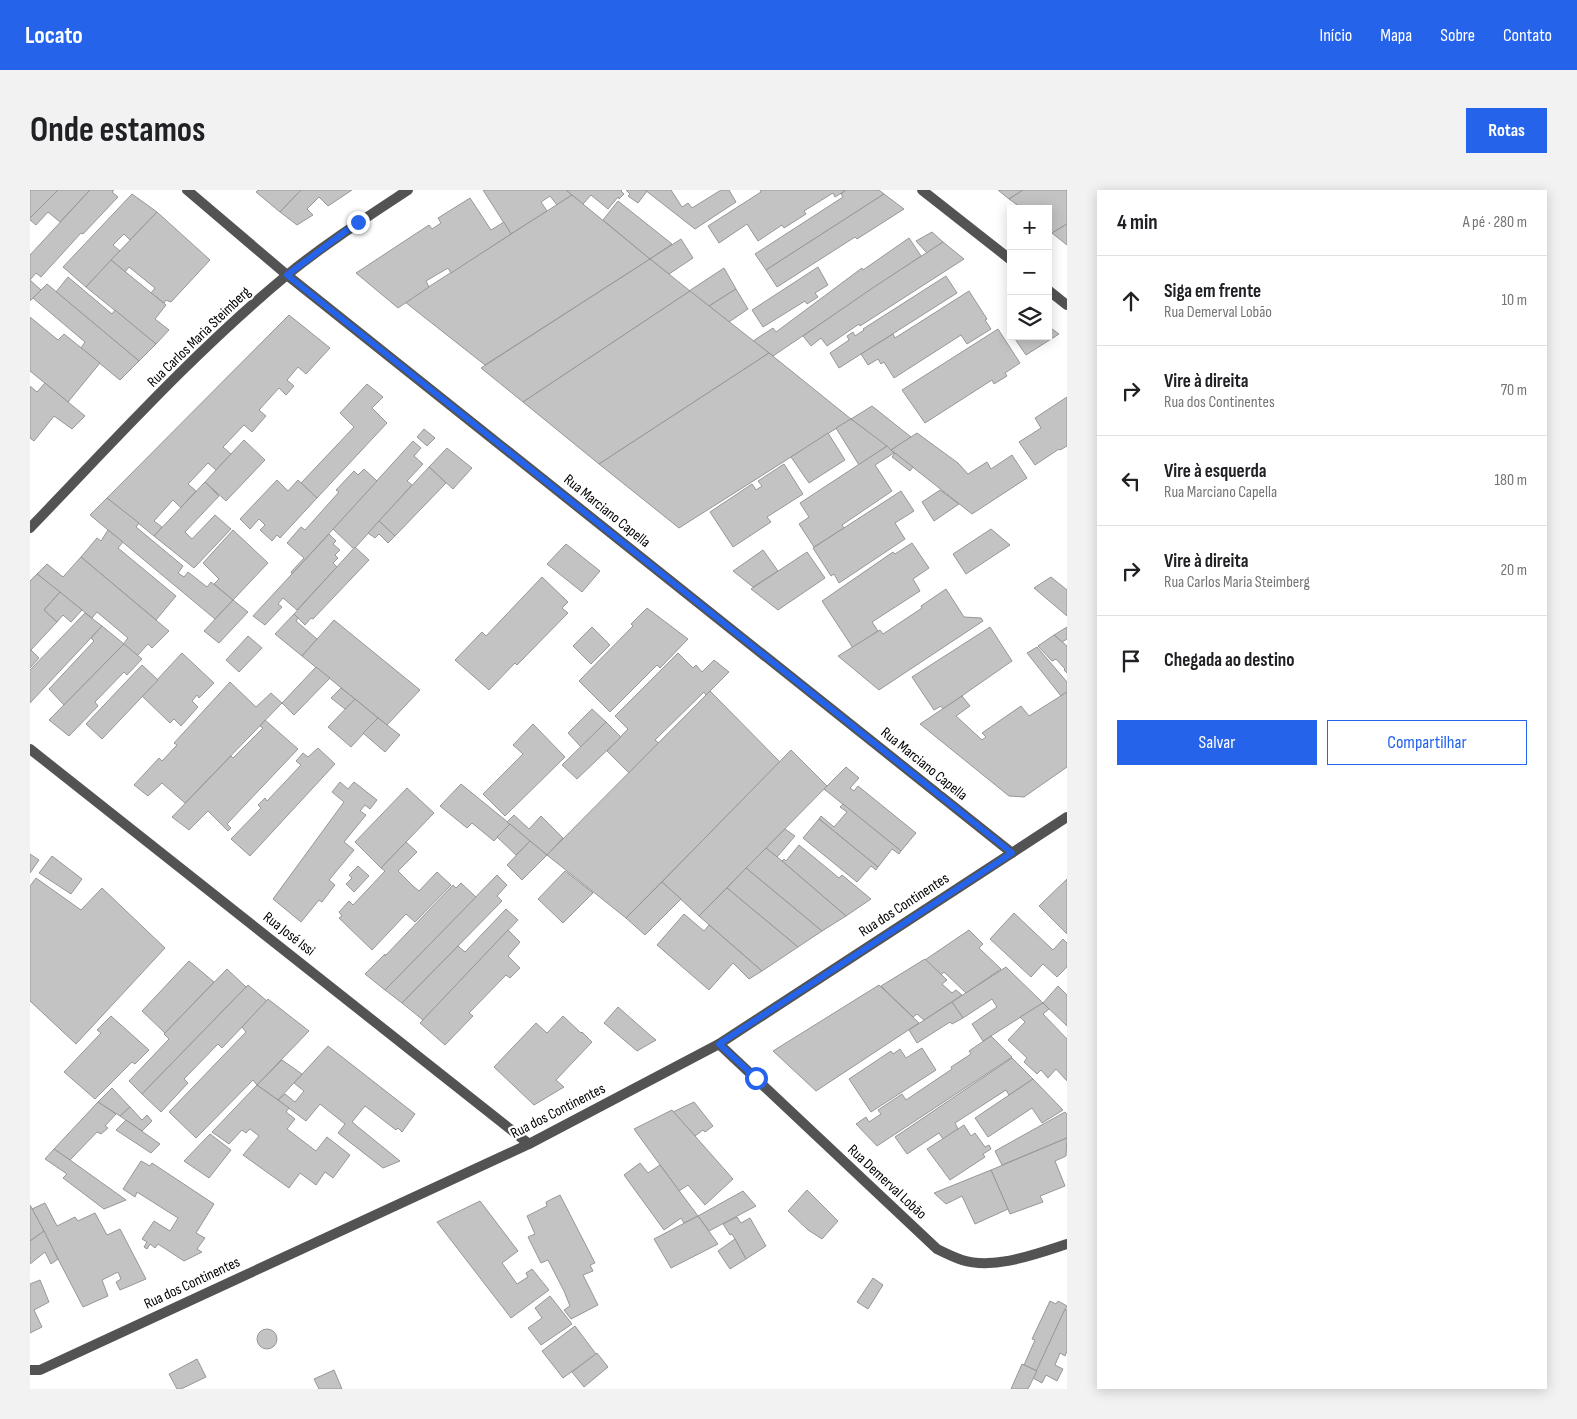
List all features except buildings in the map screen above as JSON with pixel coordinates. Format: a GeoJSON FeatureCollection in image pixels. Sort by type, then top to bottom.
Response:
{"type":"FeatureCollection","features":[{"type":"Feature","properties":{"kind":"street","name":"Rua Marciano Capella"},"geometry":{"type":"LineString","coordinates":[[187,190],[287,275],[1012,853]]}},
{"type":"Feature","properties":{"kind":"street","name":"Rua Carlos Maria Steimberg"},"geometry":{"type":"LineString","coordinates":[[30,528],[212,341],[287,275],[358,222],[408,190]]}},
{"type":"Feature","properties":{"kind":"street"},"geometry":{"type":"LineString","coordinates":[[922,190],[1007,257]]}},
{"type":"Feature","properties":{"kind":"street"},"geometry":{"type":"LineString","coordinates":[[1052,293],[1067,305]]}},
{"type":"Feature","properties":{"kind":"street","name":"Rua José Issi"},"geometry":{"type":"LineString","coordinates":[[30,749],[529,1144]]}},
{"type":"Feature","properties":{"kind":"street","name":"Rua dos Continentes"},"geometry":{"type":"LineString","coordinates":[[30,1370],[40,1370],[529,1144],[719,1044],[1067,816]]}},
{"type":"Feature","properties":{"kind":"street","name":"Rua Demerval Lobão"},"geometry":{"type":"LineString","coordinates":[[719,1044],[937,1249],[963,1260],[988,1263],[1018,1259],[1067,1244]]}},
{"type":"Feature","properties":{"kind":"route"},"geometry":{"type":"LineString","coordinates":[[358,222],[287,275],[1012,853],[719,1044],[756,1078]]}}]}
